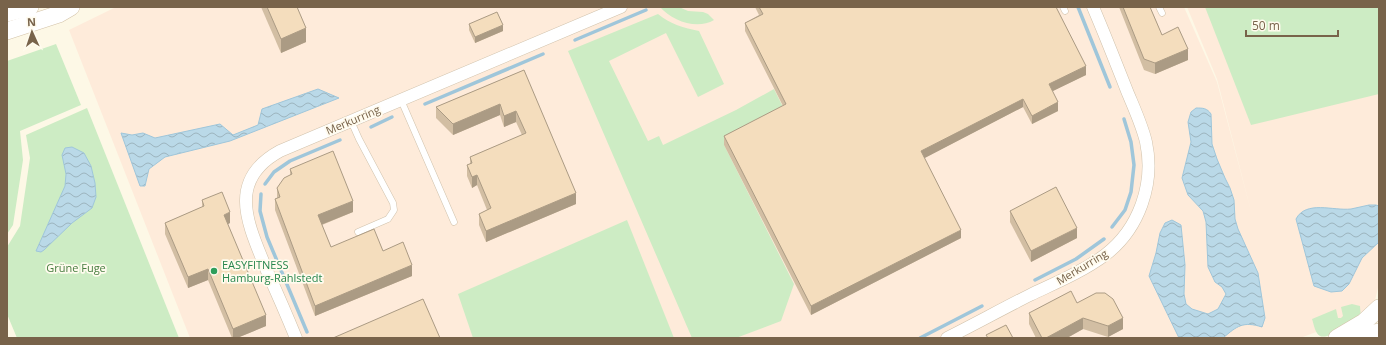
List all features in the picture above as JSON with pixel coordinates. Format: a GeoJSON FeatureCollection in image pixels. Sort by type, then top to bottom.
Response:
{"type":"FeatureCollection","features":[{"type":"Feature","properties":{"kind":"main road"},"geometry":{"type":"LineString","coordinates":[[8,14],[30,7]]}},
{"type":"Feature","properties":{"kind":"main road"},"geometry":{"type":"LineString","coordinates":[[7,31],[59,14],[71,7]]}},
{"type":"Feature","properties":{"kind":"main road"},"geometry":{"type":"LineString","coordinates":[[1337,338],[1364,322],[1379,308]]}},
{"type":"Feature","properties":{"kind":"main road"},"geometry":{"type":"LineString","coordinates":[[1347,338],[1379,332]]}},
{"type":"Feature","properties":{"kind":"street","name":"Merkurring"},"geometry":{"type":"LineString","coordinates":[[296,338],[251,232],[246,213],[247,191],[256,170],[274,154],[621,7]]}},
{"type":"Feature","properties":{"kind":"street","name":"Merkurring"},"geometry":{"type":"LineString","coordinates":[[947,338],[1097,261],[1117,244],[1130,228],[1140,209],[1149,172],[1146,141],[1096,8]]}},
{"type":"Feature","properties":{"kind":"lane"},"geometry":{"type":"LineString","coordinates":[[401,100],[454,222]]}},
{"type":"Feature","properties":{"kind":"lane"},"geometry":{"type":"LineString","coordinates":[[352,121],[359,139],[393,203],[394,210],[388,219],[358,232]]}},
{"type":"Feature","properties":{"kind":"shaded area"},"geometry":{"type":"Polygon","coordinates":[[[116,7],[1184,7],[1217,82],[1252,215],[1217,79],[1187,7],[1379,7],[1379,284],[1374,304],[1360,316],[1300,338],[190,338],[69,30],[116,7]]]}},
{"type":"Feature","properties":{"kind":"green space"},"geometry":{"type":"Polygon","coordinates":[[[660,7],[679,7],[688,11],[703,12],[708,14],[714,20],[707,23],[693,24],[678,20],[660,7]]]}},
{"type":"Feature","properties":{"kind":"green space"},"geometry":{"type":"Polygon","coordinates":[[[1205,7],[1379,7],[1379,94],[1251,125],[1205,7]]]}},
{"type":"Feature","properties":{"kind":"green space"},"geometry":{"type":"Polygon","coordinates":[[[658,14],[677,25],[699,31],[724,84],[698,97],[666,33],[609,61],[648,141],[659,136],[663,145],[736,110],[774,89],[786,113],[724,145],[794,284],[781,321],[736,338],[692,338],[568,51],[658,14]]]}},
{"type":"Feature","properties":{"kind":"green space"},"geometry":{"type":"Polygon","coordinates":[[[56,44],[81,105],[20,131],[23,160],[13,225],[7,234],[7,61],[56,44]]]}},
{"type":"Feature","properties":{"kind":"green space","name":"Grüne Fuge"},"geometry":{"type":"Polygon","coordinates":[[[87,108],[179,338],[17,338],[7,314],[7,247],[20,226],[30,158],[26,135],[87,108]]]}},
{"type":"Feature","properties":{"kind":"green space"},"geometry":{"type":"Polygon","coordinates":[[[627,220],[674,338],[473,338],[458,294],[627,220]]]}},
{"type":"Feature","properties":{"kind":"green space"},"geometry":{"type":"Polygon","coordinates":[[[1352,304],[1360,306],[1361,319],[1329,336],[1324,337],[1318,335],[1312,319],[1336,309],[1338,318],[1341,318],[1343,316],[1341,307],[1352,304]]]}},
{"type":"Feature","properties":{"kind":"water"},"geometry":{"type":"Polygon","coordinates":[[[318,89],[339,98],[230,141],[165,157],[149,169],[145,186],[140,186],[121,133],[132,135],[143,133],[155,138],[220,124],[233,135],[258,125],[262,109],[318,89]]]}},
{"type":"Feature","properties":{"kind":"water"},"geometry":{"type":"Polygon","coordinates":[[[1196,108],[1205,109],[1211,114],[1212,144],[1234,200],[1235,219],[1238,229],[1258,273],[1265,318],[1262,327],[1250,324],[1241,326],[1232,330],[1223,338],[1179,338],[1149,276],[1160,233],[1165,223],[1172,220],[1181,225],[1185,265],[1184,294],[1186,304],[1192,309],[1208,314],[1218,309],[1226,294],[1222,287],[1215,282],[1208,267],[1206,222],[1203,211],[1188,195],[1182,178],[1191,142],[1188,122],[1191,112],[1196,108]]]}},
{"type":"Feature","properties":{"kind":"water"},"geometry":{"type":"Polygon","coordinates":[[[72,147],[84,153],[91,166],[95,183],[96,197],[92,208],[72,223],[44,250],[41,252],[36,251],[65,186],[66,174],[62,155],[65,148],[72,147]]]}},
{"type":"Feature","properties":{"kind":"water"},"geometry":{"type":"Polygon","coordinates":[[[1369,205],[1379,206],[1379,242],[1362,258],[1349,284],[1342,291],[1331,292],[1314,286],[1296,219],[1300,213],[1313,208],[1351,209],[1369,205]]]}},
{"type":"Feature","properties":{"kind":"building"},"geometry":{"type":"Polygon","coordinates":[[[267,7],[297,7],[306,28],[281,39],[267,7]]]}},
{"type":"Feature","properties":{"kind":"building"},"geometry":{"type":"Polygon","coordinates":[[[759,7],[1056,7],[1086,66],[1049,84],[1058,102],[1032,116],[1023,99],[921,151],[961,230],[811,306],[724,136],[786,104],[745,23],[763,14],[759,7]]]}},
{"type":"Feature","properties":{"kind":"building"},"geometry":{"type":"Polygon","coordinates":[[[1123,7],[1150,7],[1162,35],[1178,27],[1188,49],[1155,63],[1144,59],[1123,7]]]}},
{"type":"Feature","properties":{"kind":"building"},"geometry":{"type":"Polygon","coordinates":[[[497,12],[503,25],[475,37],[469,24],[497,12]]]}},
{"type":"Feature","properties":{"kind":"building"},"geometry":{"type":"Polygon","coordinates":[[[524,70],[576,193],[486,231],[479,214],[491,208],[477,175],[472,177],[467,165],[472,163],[470,157],[526,133],[516,111],[504,116],[500,104],[453,124],[436,107],[524,70]]]}},
{"type":"Feature","properties":{"kind":"building"},"geometry":{"type":"Polygon","coordinates":[[[333,151],[353,201],[318,215],[331,247],[374,229],[383,251],[403,242],[412,265],[315,306],[275,199],[280,197],[277,188],[284,178],[292,174],[290,169],[333,151]]]}},
{"type":"Feature","properties":{"kind":"building"},"geometry":{"type":"Polygon","coordinates":[[[1056,187],[1077,228],[1031,251],[1010,211],[1056,187]]]}},
{"type":"Feature","properties":{"kind":"building"},"geometry":{"type":"Polygon","coordinates":[[[222,192],[230,212],[224,215],[266,315],[233,329],[208,269],[188,277],[165,223],[204,206],[202,200],[222,192]]]}},
{"type":"Feature","properties":{"kind":"building"},"geometry":{"type":"Polygon","coordinates":[[[1071,291],[1077,303],[1096,293],[1105,293],[1113,299],[1123,318],[1108,326],[1083,318],[1046,338],[1042,338],[1029,313],[1071,291]]]}},
{"type":"Feature","properties":{"kind":"building"},"geometry":{"type":"Polygon","coordinates":[[[423,299],[440,338],[333,338],[423,299]]]}},
{"type":"Feature","properties":{"kind":"building"},"geometry":{"type":"Polygon","coordinates":[[[1006,325],[1013,338],[988,338],[986,335],[1006,325]]]}},
{"type":"Feature","properties":{"kind":"waterway"},"geometry":{"type":"LineString","coordinates":[[1078,7],[1110,87]]}},
{"type":"Feature","properties":{"kind":"waterway"},"geometry":{"type":"LineString","coordinates":[[575,40],[646,10]]}},
{"type":"Feature","properties":{"kind":"waterway"},"geometry":{"type":"LineString","coordinates":[[425,104],[543,54]]}},
{"type":"Feature","properties":{"kind":"waterway"},"geometry":{"type":"LineString","coordinates":[[371,127],[392,117]]}},
{"type":"Feature","properties":{"kind":"waterway"},"geometry":{"type":"LineString","coordinates":[[1112,227],[1125,210],[1131,192],[1134,165],[1131,142],[1124,119]]}},
{"type":"Feature","properties":{"kind":"waterway"},"geometry":{"type":"LineString","coordinates":[[265,184],[274,172],[290,161],[340,140]]}},
{"type":"Feature","properties":{"kind":"waterway"},"geometry":{"type":"LineString","coordinates":[[261,194],[260,211],[267,237],[307,332]]}},
{"type":"Feature","properties":{"kind":"waterway"},"geometry":{"type":"LineString","coordinates":[[1035,280],[1076,259],[1104,239]]}},
{"type":"Feature","properties":{"kind":"waterway"},"geometry":{"type":"LineString","coordinates":[[920,338],[982,306]]}},
{"type":"Feature","properties":{"kind":"place","name":"EASYFITNESS Hamburg-Rahlstedt"},"geometry":{"type":"Point","coordinates":[214,271]}}]}
